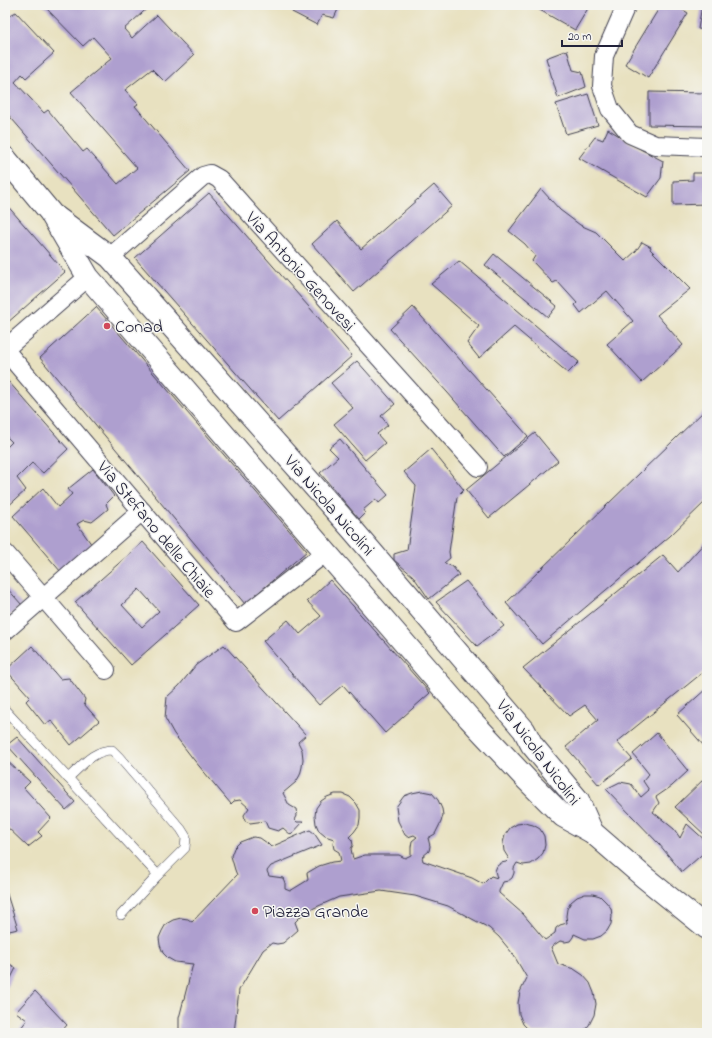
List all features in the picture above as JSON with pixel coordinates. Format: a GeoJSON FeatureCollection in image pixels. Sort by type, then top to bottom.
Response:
{"type":"FeatureCollection","features":[{"type":"Feature","properties":{"kind":"street"},"geometry":{"type":"LineString","coordinates":[[628,5],[625,8],[604,56],[602,86],[610,109],[630,134],[655,144],[707,147]]}},
{"type":"Feature","properties":{"kind":"street","name":"Via Nicola Nicolini"},"geometry":{"type":"LineString","coordinates":[[5,158],[50,212],[88,277],[469,718],[563,816],[592,832]]}},
{"type":"Feature","properties":{"kind":"street","name":"Via Antonio Genovesi"},"geometry":{"type":"LineString","coordinates":[[110,257],[203,176],[210,174],[219,179],[478,467]]}},
{"type":"Feature","properties":{"kind":"street","name":"Via Nicola Nicolini"},"geometry":{"type":"LineString","coordinates":[[50,212],[110,257],[352,529],[524,730],[532,745],[578,800],[592,832]]}},
{"type":"Feature","properties":{"kind":"street"},"geometry":{"type":"LineString","coordinates":[[5,350],[110,257]]}},
{"type":"Feature","properties":{"kind":"street","name":"Via Stefano delle Chiaie"},"geometry":{"type":"LineString","coordinates":[[5,350],[236,622],[326,553]]}},
{"type":"Feature","properties":{"kind":"street"},"geometry":{"type":"LineString","coordinates":[[5,631],[142,511]]}},
{"type":"Feature","properties":{"kind":"street"},"geometry":{"type":"LineString","coordinates":[[5,553],[106,670]]}},
{"type":"Feature","properties":{"kind":"street"},"geometry":{"type":"LineString","coordinates":[[507,758],[516,763],[521,764],[527,762],[532,758],[534,752],[532,745]]}},
{"type":"Feature","properties":{"kind":"street"},"geometry":{"type":"LineString","coordinates":[[592,832],[707,928]]}},
{"type":"Feature","properties":{"kind":"lane"},"geometry":{"type":"LineString","coordinates":[[5,710],[158,875]]}},
{"type":"Feature","properties":{"kind":"lane"},"geometry":{"type":"LineString","coordinates":[[68,778],[96,753],[104,750],[112,750],[181,829],[186,837],[185,848],[121,915]]}},
{"type":"Feature","properties":{"kind":"building"},"geometry":{"type":"Polygon","coordinates":[[[43,5],[151,5],[124,29],[132,38],[157,15],[194,55],[165,82],[152,69],[125,90],[138,104],[135,106],[190,171],[113,235],[5,111],[5,23],[7,17],[16,12],[54,53],[26,78],[22,74],[15,82],[44,113],[48,110],[83,152],[87,149],[118,184],[137,168],[71,92],[112,58],[93,37],[83,46],[43,5]]]}},
{"type":"Feature","properties":{"kind":"building"},"geometry":{"type":"Polygon","coordinates":[[[294,5],[340,5],[334,18],[322,15],[317,25],[292,12],[294,5]]]}},
{"type":"Feature","properties":{"kind":"building"},"geometry":{"type":"Polygon","coordinates":[[[539,5],[590,5],[575,30],[538,9],[539,5]]]}},
{"type":"Feature","properties":{"kind":"building"},"geometry":{"type":"Polygon","coordinates":[[[661,5],[675,5],[688,13],[648,78],[625,64],[661,5]]]}},
{"type":"Feature","properties":{"kind":"building"},"geometry":{"type":"Polygon","coordinates":[[[702,5],[707,5],[707,30],[698,29],[702,5]]]}},
{"type":"Feature","properties":{"kind":"building"},"geometry":{"type":"Polygon","coordinates":[[[567,50],[573,70],[582,72],[586,87],[558,98],[546,58],[567,50]]]}},
{"type":"Feature","properties":{"kind":"building"},"geometry":{"type":"Polygon","coordinates":[[[649,92],[707,93],[707,126],[649,125],[649,92]]]}},
{"type":"Feature","properties":{"kind":"building"},"geometry":{"type":"Polygon","coordinates":[[[588,94],[598,125],[566,134],[556,104],[588,94]]]}},
{"type":"Feature","properties":{"kind":"building"},"geometry":{"type":"Polygon","coordinates":[[[608,129],[663,161],[661,178],[647,197],[579,158],[595,137],[603,140],[608,129]]]}},
{"type":"Feature","properties":{"kind":"building"},"geometry":{"type":"Polygon","coordinates":[[[693,173],[707,173],[707,204],[673,205],[673,181],[693,180],[693,173]]]}},
{"type":"Feature","properties":{"kind":"building"},"geometry":{"type":"Polygon","coordinates":[[[434,185],[452,206],[354,292],[312,244],[337,221],[361,249],[434,185]]]}},
{"type":"Feature","properties":{"kind":"building"},"geometry":{"type":"Polygon","coordinates":[[[541,189],[560,210],[580,225],[596,232],[625,261],[636,251],[642,242],[651,247],[650,249],[690,289],[657,315],[683,345],[642,382],[607,344],[633,321],[607,291],[581,313],[575,305],[577,303],[557,281],[553,283],[532,261],[535,256],[525,244],[509,231],[541,189]]]}},
{"type":"Feature","properties":{"kind":"building"},"geometry":{"type":"Polygon","coordinates":[[[209,193],[352,356],[278,421],[135,258],[209,193]]]}},
{"type":"Feature","properties":{"kind":"building"},"geometry":{"type":"Polygon","coordinates":[[[5,203],[65,272],[6,324],[5,271],[8,268],[5,265],[5,203]]]}},
{"type":"Feature","properties":{"kind":"building"},"geometry":{"type":"Polygon","coordinates":[[[494,254],[557,306],[548,317],[485,265],[494,254]]]}},
{"type":"Feature","properties":{"kind":"building"},"geometry":{"type":"Polygon","coordinates":[[[459,261],[579,362],[568,373],[514,327],[479,358],[467,343],[479,326],[431,284],[459,261]]]}},
{"type":"Feature","properties":{"kind":"building"},"geometry":{"type":"Polygon","coordinates":[[[96,307],[307,551],[245,604],[40,358],[96,307]]]}},
{"type":"Feature","properties":{"kind":"building"},"geometry":{"type":"Polygon","coordinates":[[[413,307],[528,436],[504,457],[390,329],[413,307]]]}},
{"type":"Feature","properties":{"kind":"building"},"geometry":{"type":"Polygon","coordinates":[[[357,361],[395,404],[381,416],[388,425],[377,434],[385,443],[365,460],[334,424],[353,408],[331,383],[357,361]]]}},
{"type":"Feature","properties":{"kind":"building"},"geometry":{"type":"Polygon","coordinates":[[[8,381],[68,449],[43,473],[32,463],[17,478],[26,490],[5,509],[5,449],[12,442],[5,435],[5,383],[8,381]]]}},
{"type":"Feature","properties":{"kind":"building"},"geometry":{"type":"Polygon","coordinates":[[[707,408],[707,500],[670,536],[542,644],[506,603],[707,408]]]}},
{"type":"Feature","properties":{"kind":"building"},"geometry":{"type":"Polygon","coordinates":[[[535,433],[558,461],[489,518],[466,490],[535,433]]]}},
{"type":"Feature","properties":{"kind":"building"},"geometry":{"type":"Polygon","coordinates":[[[340,439],[388,495],[379,503],[376,499],[363,510],[365,513],[359,519],[320,473],[338,457],[329,448],[340,439]]]}},
{"type":"Feature","properties":{"kind":"building"},"geometry":{"type":"Polygon","coordinates":[[[431,449],[464,490],[457,497],[449,552],[450,558],[444,563],[453,567],[459,575],[429,599],[413,576],[394,560],[394,554],[407,550],[416,486],[404,472],[431,449]]]}},
{"type":"Feature","properties":{"kind":"building"},"geometry":{"type":"Polygon","coordinates":[[[93,469],[114,496],[106,504],[108,509],[92,522],[84,520],[77,524],[92,545],[61,572],[13,516],[43,488],[58,507],[72,494],[68,489],[93,469]]]}},
{"type":"Feature","properties":{"kind":"building"},"geometry":{"type":"Polygon","coordinates":[[[707,540],[707,669],[617,742],[632,759],[599,785],[566,747],[598,720],[585,705],[569,716],[523,668],[663,555],[678,572],[707,540]]]}},
{"type":"Feature","properties":{"kind":"building"},"geometry":{"type":"Polygon","coordinates":[[[143,542],[199,605],[131,665],[75,602],[143,542]],[[139,589],[122,605],[142,627],[159,611],[139,589]]]}},
{"type":"Feature","properties":{"kind":"building"},"geometry":{"type":"Polygon","coordinates":[[[330,580],[430,693],[385,733],[343,685],[319,705],[263,641],[288,620],[300,634],[321,616],[307,601],[330,580]]]}},
{"type":"Feature","properties":{"kind":"building"},"geometry":{"type":"Polygon","coordinates":[[[466,581],[504,626],[477,646],[436,602],[466,581]]]}},
{"type":"Feature","properties":{"kind":"building"},"geometry":{"type":"Polygon","coordinates":[[[5,586],[22,605],[5,620],[5,586]]]}},
{"type":"Feature","properties":{"kind":"building"},"geometry":{"type":"Polygon","coordinates":[[[224,645],[306,735],[298,742],[302,750],[303,759],[300,775],[296,782],[283,793],[289,805],[296,809],[297,816],[295,820],[297,822],[303,822],[291,835],[283,828],[278,831],[268,828],[265,821],[250,823],[245,821],[244,815],[249,808],[240,800],[234,801],[231,804],[174,734],[165,718],[167,697],[179,686],[196,665],[224,645]]]}},
{"type":"Feature","properties":{"kind":"building"},"geometry":{"type":"Polygon","coordinates":[[[32,646],[60,679],[69,678],[85,699],[84,704],[99,721],[71,745],[51,720],[45,725],[26,701],[30,697],[6,670],[32,646]]]}},
{"type":"Feature","properties":{"kind":"building"},"geometry":{"type":"Polygon","coordinates":[[[707,688],[707,743],[704,746],[677,715],[707,688]]]}},
{"type":"Feature","properties":{"kind":"building"},"geometry":{"type":"Polygon","coordinates":[[[657,733],[688,771],[672,786],[656,797],[659,803],[653,812],[674,829],[680,838],[687,824],[707,842],[707,850],[682,872],[659,844],[606,789],[620,782],[631,784],[641,797],[649,790],[643,781],[649,774],[633,754],[657,733]]]}},
{"type":"Feature","properties":{"kind":"building"},"geometry":{"type":"Polygon","coordinates":[[[17,737],[75,802],[66,810],[7,745],[17,737]]]}},
{"type":"Feature","properties":{"kind":"building"},"geometry":{"type":"Polygon","coordinates":[[[5,759],[30,782],[24,788],[51,818],[38,832],[42,836],[28,847],[5,825],[5,759]]]}},
{"type":"Feature","properties":{"kind":"building"},"geometry":{"type":"Polygon","coordinates":[[[707,776],[707,837],[675,807],[707,776]]]}},
{"type":"Feature","properties":{"kind":"building","name":"Piazza Grande"},"geometry":{"type":"Polygon","coordinates":[[[422,791],[432,793],[438,800],[443,815],[435,834],[428,838],[430,846],[429,851],[422,857],[423,861],[472,878],[483,884],[491,876],[497,878],[495,871],[497,866],[509,859],[504,851],[503,843],[505,835],[510,828],[517,824],[525,823],[540,829],[544,836],[545,845],[543,853],[531,864],[523,865],[517,863],[514,868],[512,878],[503,882],[499,893],[523,914],[545,940],[555,933],[556,928],[567,923],[567,909],[571,902],[577,897],[585,894],[600,896],[611,908],[611,924],[607,931],[601,936],[593,939],[585,939],[574,934],[570,941],[560,941],[551,947],[558,964],[574,969],[583,975],[590,983],[594,993],[596,1004],[594,1015],[589,1025],[582,1033],[531,1032],[523,1024],[519,1014],[518,1003],[520,992],[527,978],[513,954],[499,937],[489,928],[448,906],[415,896],[381,891],[339,897],[314,908],[302,915],[295,922],[298,930],[283,943],[272,943],[263,950],[239,990],[234,1033],[167,1033],[167,1030],[179,1031],[179,1018],[193,964],[175,962],[168,958],[163,953],[159,938],[166,924],[173,920],[181,918],[188,919],[192,922],[237,875],[231,856],[234,848],[240,842],[253,837],[260,838],[271,847],[310,830],[314,833],[322,845],[271,866],[267,871],[269,876],[283,878],[285,889],[290,891],[308,880],[307,873],[319,866],[341,861],[339,852],[334,849],[334,839],[325,836],[319,831],[316,824],[316,808],[321,801],[335,794],[343,794],[350,797],[360,810],[359,825],[349,837],[352,840],[353,845],[351,849],[353,859],[365,855],[399,855],[405,858],[411,855],[412,841],[417,837],[414,835],[408,837],[405,835],[398,821],[396,807],[404,796],[422,791]]]}},
{"type":"Feature","properties":{"kind":"building"},"geometry":{"type":"Polygon","coordinates":[[[5,888],[18,929],[5,932],[5,888]]]}},
{"type":"Feature","properties":{"kind":"building"},"geometry":{"type":"Polygon","coordinates":[[[5,961],[16,968],[5,990],[5,961]]]}},
{"type":"Feature","properties":{"kind":"building"},"geometry":{"type":"Polygon","coordinates":[[[35,991],[67,1025],[60,1033],[17,1033],[27,1020],[16,1012],[35,991]]]}},
{"type":"Feature","properties":{"kind":"place","name":"Conad"},"geometry":{"type":"Point","coordinates":[107,326]}},
{"type":"Feature","properties":{"kind":"place","name":"Piazza Grande"},"geometry":{"type":"Point","coordinates":[255,911]}}]}
